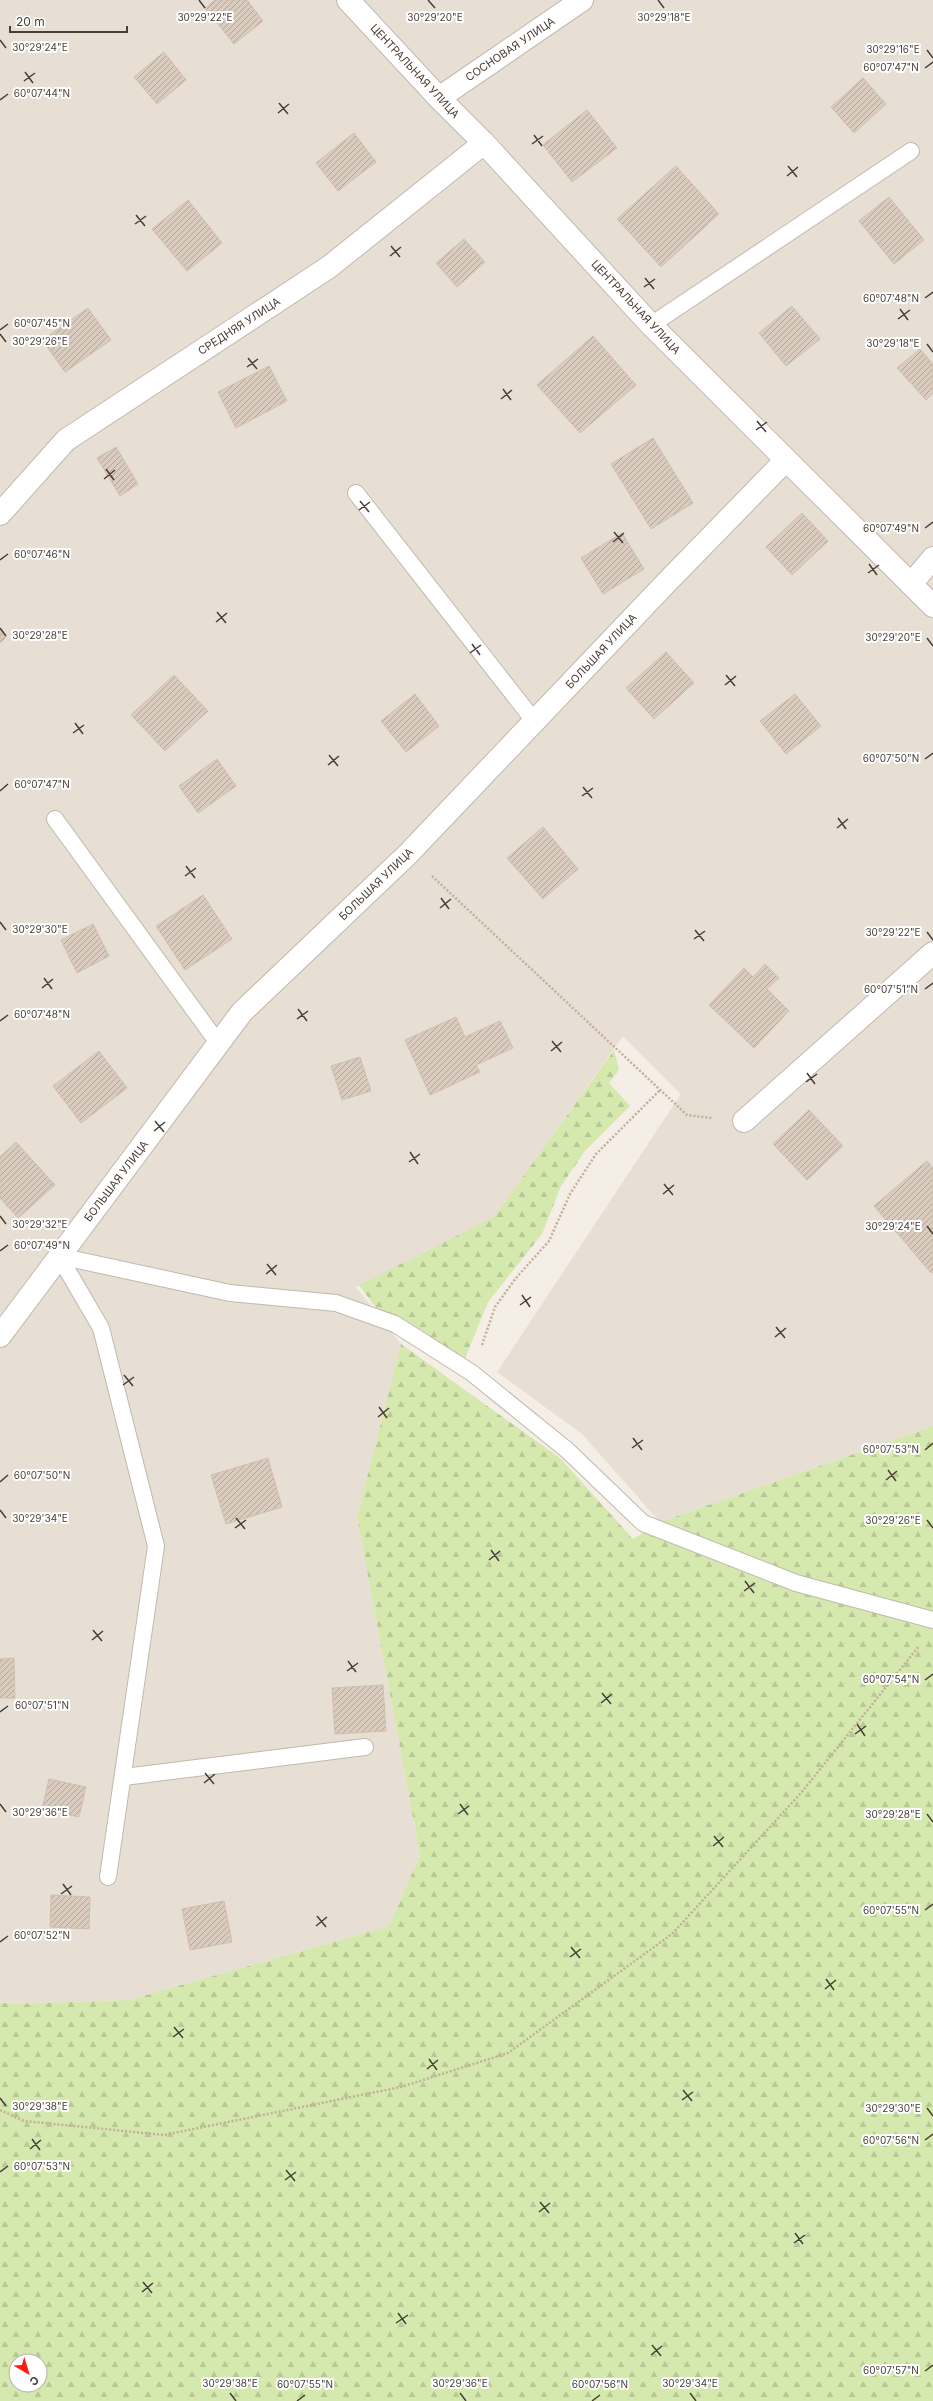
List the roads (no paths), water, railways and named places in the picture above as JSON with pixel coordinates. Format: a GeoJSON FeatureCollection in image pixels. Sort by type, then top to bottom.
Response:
{"type":"FeatureCollection","features":[{"type":"Feature","properties":{"kind":"street","name":"ЦЕНТРАЛЬНАЯ УЛИЦА"},"geometry":{"type":"LineString","coordinates":[[348,0],[439,98],[484,143],[651,325],[933,606]]}},
{"type":"Feature","properties":{"kind":"street","name":"СОСНОВАЯ УЛИЦА"},"geometry":{"type":"LineString","coordinates":[[439,98],[582,0]]}},
{"type":"Feature","properties":{"kind":"street","name":"СРЕДНЯЯ УЛИЦА"},"geometry":{"type":"LineString","coordinates":[[0,514],[66,440],[329,267],[484,143]]}},
{"type":"Feature","properties":{"kind":"street","name":"БОЛЬШАЯ УЛИЦА"},"geometry":{"type":"LineString","coordinates":[[0,1336],[242,1012],[408,854],[535,722],[668,580],[786,460]]}},
{"type":"Feature","properties":{"kind":"street"},"geometry":{"type":"LineString","coordinates":[[911,584],[933,558]]}},
{"type":"Feature","properties":{"kind":"street"},"geometry":{"type":"LineString","coordinates":[[744,1121],[933,953]]}},
{"type":"Feature","properties":{"kind":"lane"},"geometry":{"type":"LineString","coordinates":[[651,325],[911,151]]}},
{"type":"Feature","properties":{"kind":"lane"},"geometry":{"type":"LineString","coordinates":[[356,493],[535,722]]}},
{"type":"Feature","properties":{"kind":"lane"},"geometry":{"type":"LineString","coordinates":[[55,819],[218,1044]]}},
{"type":"Feature","properties":{"kind":"lane"},"geometry":{"type":"LineString","coordinates":[[59,1256],[230,1293],[336,1303],[395,1324],[472,1373],[567,1450],[643,1523],[796,1583],[933,1620]]}},
{"type":"Feature","properties":{"kind":"lane"},"geometry":{"type":"LineString","coordinates":[[59,1256],[101,1328],[156,1546],[124,1777],[108,1877]]}},
{"type":"Feature","properties":{"kind":"lane"},"geometry":{"type":"LineString","coordinates":[[124,1777],[365,1747]]}}]}
